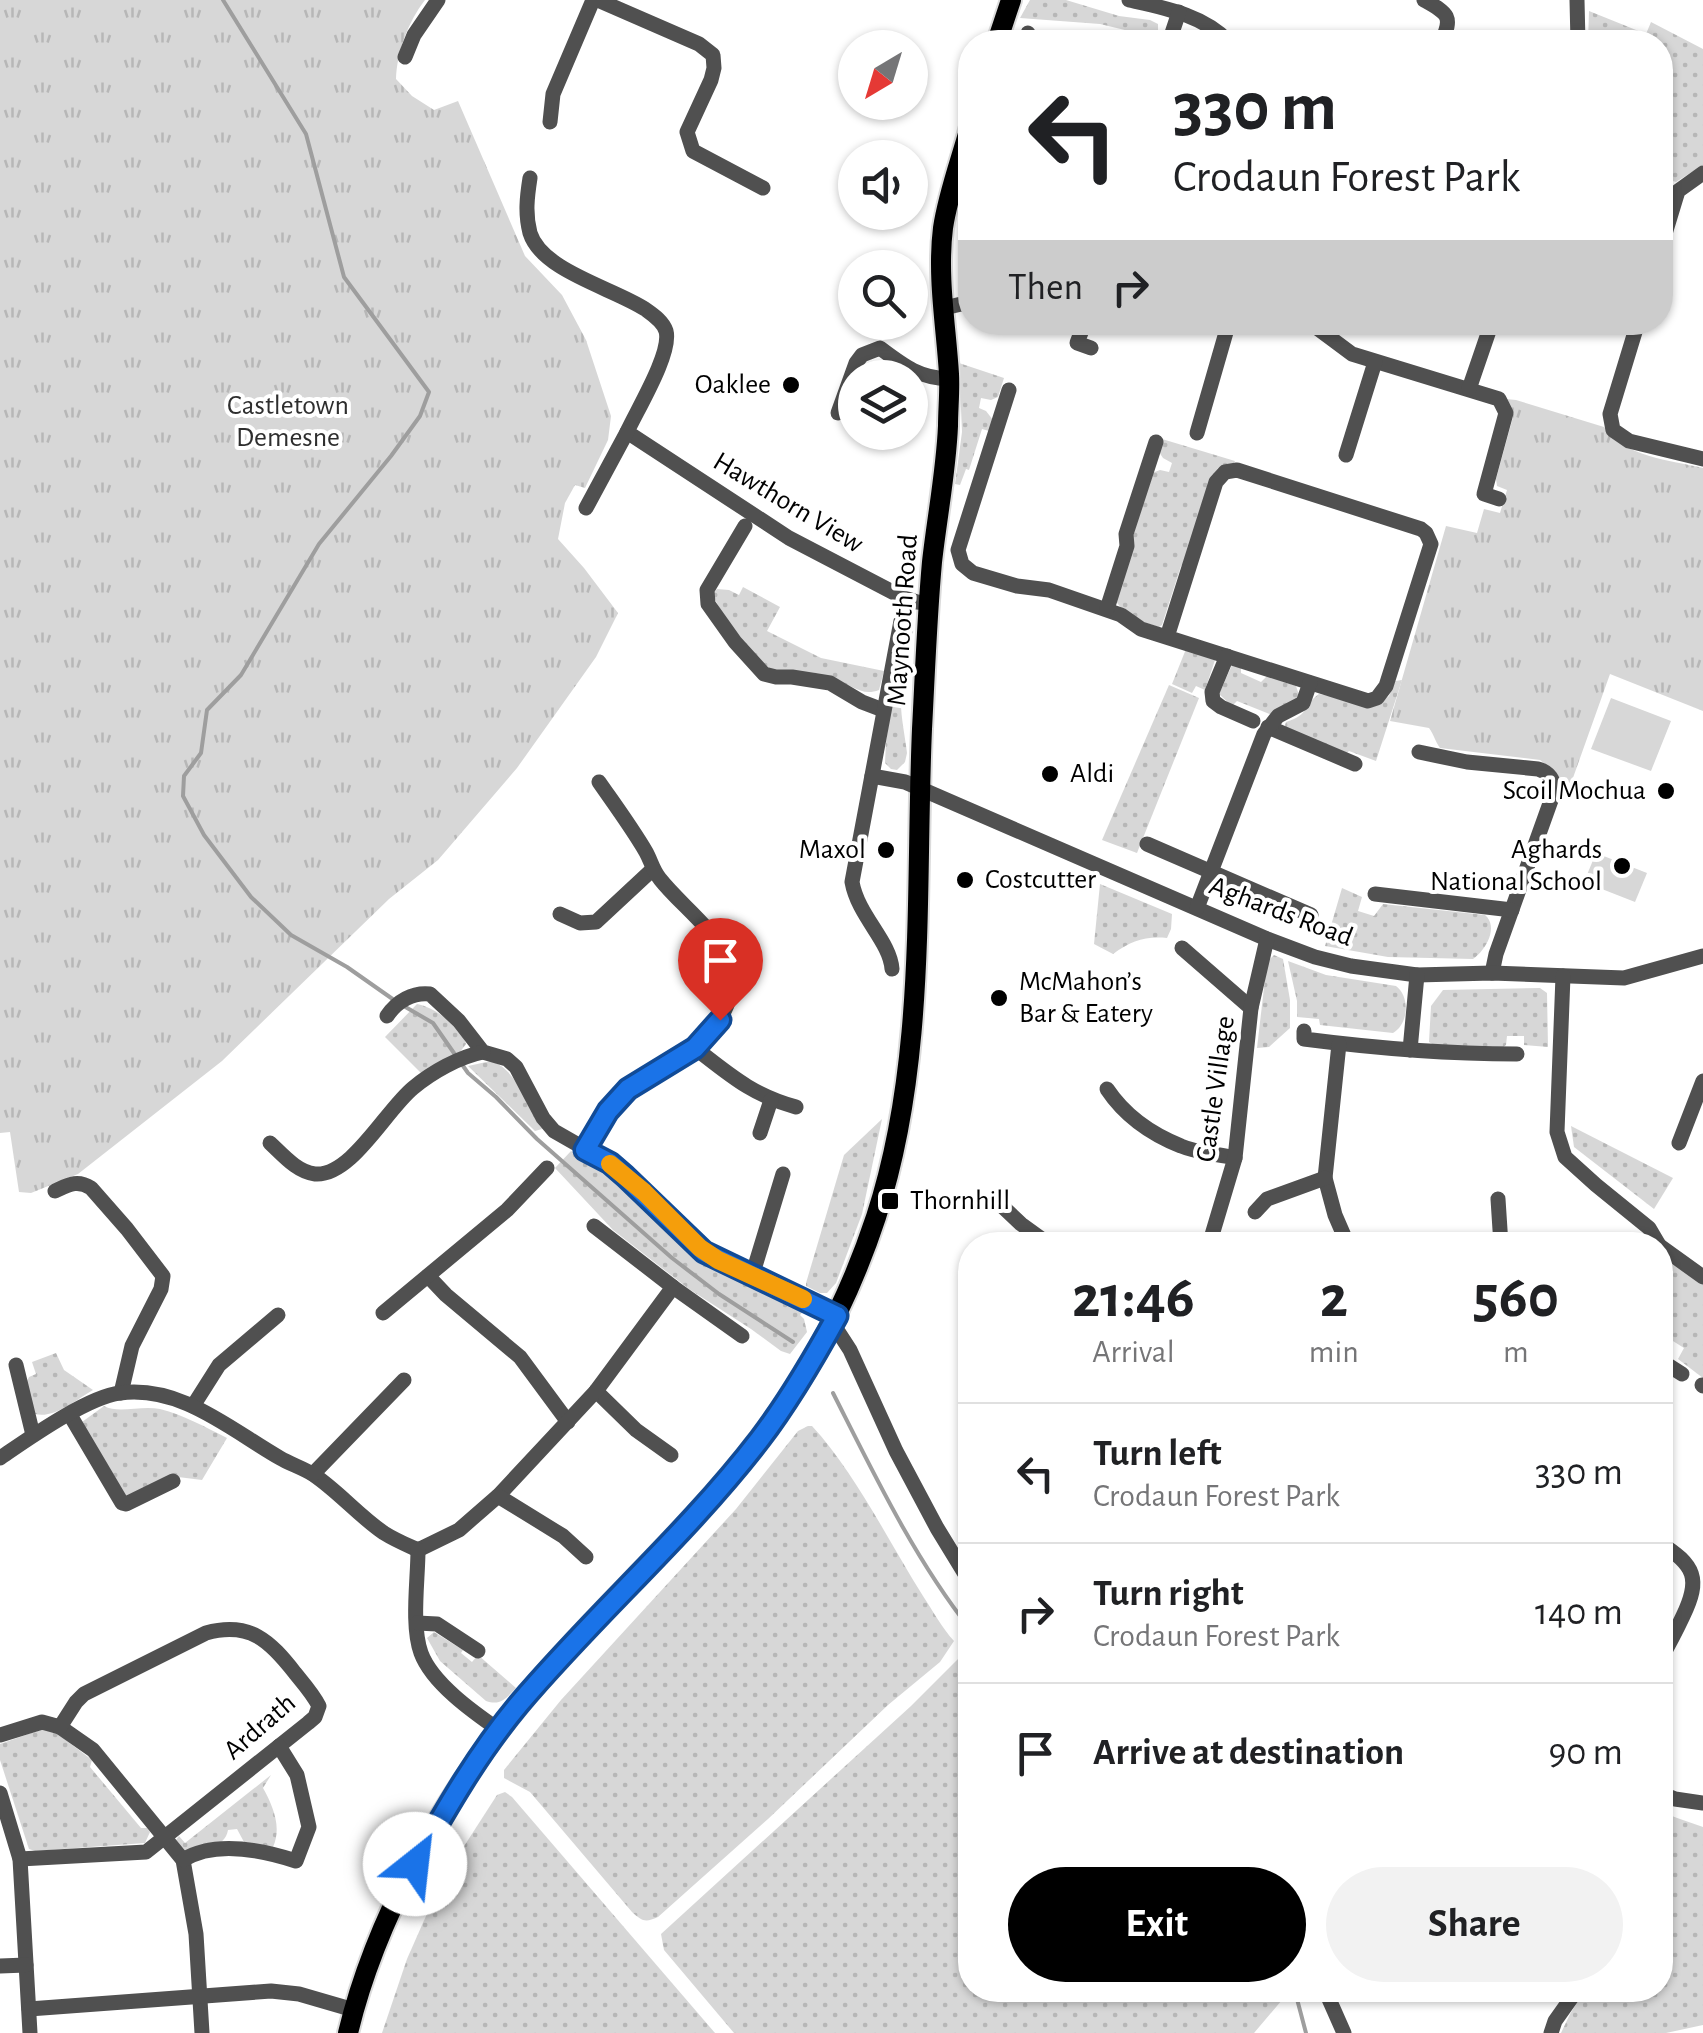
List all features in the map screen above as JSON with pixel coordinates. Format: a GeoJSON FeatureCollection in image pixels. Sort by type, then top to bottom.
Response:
{"type":"FeatureCollection","features":[{"type":"Feature","properties":{"kind":"main road"},"geometry":{"type":"LineString","coordinates":[[1001,30],[1011,0]]}},
{"type":"Feature","properties":{"kind":"main road","name":"Maynooth Road"},"geometry":{"type":"LineString","coordinates":[[348,2033],[378,1939],[457,1790],[536,1684],[757,1443],[833,1322],[876,1218],[899,1121],[912,1008],[928,603],[947,443],[944,223],[958,171]]}},
{"type":"Feature","properties":{"kind":"street"},"geometry":{"type":"LineString","coordinates":[[405,57],[414,35],[438,0]]}},
{"type":"Feature","properties":{"kind":"street"},"geometry":{"type":"LineString","coordinates":[[550,122],[553,94],[595,0],[699,44],[713,55],[711,80],[687,132],[689,142],[693,151],[763,188]]}},
{"type":"Feature","properties":{"kind":"street"},"geometry":{"type":"LineString","coordinates":[[1129,0],[1179,12],[1214,30]]}},
{"type":"Feature","properties":{"kind":"street"},"geometry":{"type":"LineString","coordinates":[[1424,0],[1447,16],[1447,30]]}},
{"type":"Feature","properties":{"kind":"street"},"geometry":{"type":"LineString","coordinates":[[1577,0],[1578,30]]}},
{"type":"Feature","properties":{"kind":"street"},"geometry":{"type":"LineString","coordinates":[[1174,30],[1179,12]]}},
{"type":"Feature","properties":{"kind":"street"},"geometry":{"type":"LineString","coordinates":[[1673,207],[1678,191],[1703,172]]}},
{"type":"Feature","properties":{"kind":"street"},"geometry":{"type":"LineString","coordinates":[[530,178],[526,206],[531,237],[549,258],[646,310],[666,331],[661,363],[586,508]]}},
{"type":"Feature","properties":{"kind":"street"},"geometry":{"type":"LineString","coordinates":[[1673,189],[1678,191]]}},
{"type":"Feature","properties":{"kind":"street"},"geometry":{"type":"LineString","coordinates":[[944,308],[958,305]]}},
{"type":"Feature","properties":{"kind":"street"},"geometry":{"type":"LineString","coordinates":[[1080,335],[1077,343],[1091,348]]}},
{"type":"Feature","properties":{"kind":"street"},"geometry":{"type":"LineString","coordinates":[[1197,433],[1225,335]]}},
{"type":"Feature","properties":{"kind":"street"},"geometry":{"type":"LineString","coordinates":[[1335,335],[1352,354],[1499,399],[1506,413],[1484,494],[1499,499]]}},
{"type":"Feature","properties":{"kind":"street"},"geometry":{"type":"LineString","coordinates":[[1469,389],[1488,335]]}},
{"type":"Feature","properties":{"kind":"street"},"geometry":{"type":"LineString","coordinates":[[1634,335],[1610,414],[1614,430],[1629,441],[1703,459]]}},
{"type":"Feature","properties":{"kind":"street"},"geometry":{"type":"LineString","coordinates":[[858,360],[880,348],[898,360]]}},
{"type":"Feature","properties":{"kind":"street"},"geometry":{"type":"LineString","coordinates":[[1346,455],[1375,362]]}},
{"type":"Feature","properties":{"kind":"street"},"geometry":{"type":"LineString","coordinates":[[928,377],[949,379]]}},
{"type":"Feature","properties":{"kind":"street"},"geometry":{"type":"LineString","coordinates":[[1009,390],[958,550],[960,560],[973,573],[1016,586],[1050,590],[1121,615],[1166,637],[1368,701],[1382,693],[1431,544],[1421,529],[1237,470],[1225,472],[1216,482],[1166,637]]}},
{"type":"Feature","properties":{"kind":"street"},"geometry":{"type":"LineString","coordinates":[[984,404],[1002,412]]}},
{"type":"Feature","properties":{"kind":"street","name":"Hawthorn View"},"geometry":{"type":"LineString","coordinates":[[627,432],[789,538],[904,598],[928,603]]}},
{"type":"Feature","properties":{"kind":"street"},"geometry":{"type":"LineString","coordinates":[[1106,610],[1127,546],[1126,534],[1157,462],[1156,442]]}},
{"type":"Feature","properties":{"kind":"street"},"geometry":{"type":"LineString","coordinates":[[744,526],[707,590],[708,604],[735,642],[764,674],[830,683],[883,710]]}},
{"type":"Feature","properties":{"kind":"street"},"geometry":{"type":"LineString","coordinates":[[892,970],[891,958],[859,907],[852,882],[901,621]]}},
{"type":"Feature","properties":{"kind":"street"},"geometry":{"type":"LineString","coordinates":[[1227,656],[1212,692],[1221,707],[1355,764]]}},
{"type":"Feature","properties":{"kind":"street"},"geometry":{"type":"LineString","coordinates":[[1261,724],[1304,703],[1310,682]]}},
{"type":"Feature","properties":{"kind":"street"},"geometry":{"type":"LineString","coordinates":[[1197,908],[1250,767],[1261,724]]}},
{"type":"Feature","properties":{"kind":"street"},"geometry":{"type":"LineString","coordinates":[[1419,752],[1538,769],[1552,779],[1554,792],[1492,973]]}},
{"type":"Feature","properties":{"kind":"street","name":"Aghards Road"},"geometry":{"type":"LineString","coordinates":[[872,776],[896,778],[1267,938],[1351,966],[1417,975],[1492,973],[1624,978],[1703,956]]}},
{"type":"Feature","properties":{"kind":"street"},"geometry":{"type":"LineString","coordinates":[[585,1150],[608,1111],[628,1089],[695,1048],[712,1030],[731,992],[732,968],[713,936],[653,869],[649,856],[598,782]]}},
{"type":"Feature","properties":{"kind":"street"},"geometry":{"type":"LineString","coordinates":[[1147,844],[1311,915]]}},
{"type":"Feature","properties":{"kind":"street"},"geometry":{"type":"LineString","coordinates":[[560,914],[580,923],[596,922],[653,869]]}},
{"type":"Feature","properties":{"kind":"street"},"geometry":{"type":"LineString","coordinates":[[1375,894],[1512,910]]}},
{"type":"Feature","properties":{"kind":"street","name":"Castle Village"},"geometry":{"type":"LineString","coordinates":[[1212,1232],[1236,1158],[1251,1008],[1267,938]]}},
{"type":"Feature","properties":{"kind":"street"},"geometry":{"type":"LineString","coordinates":[[1182,948],[1251,1008]]}},
{"type":"Feature","properties":{"kind":"street"},"geometry":{"type":"LineString","coordinates":[[1410,1050],[1417,975]]}},
{"type":"Feature","properties":{"kind":"street"},"geometry":{"type":"LineString","coordinates":[[1563,976],[1558,1132],[1564,1157],[1651,1232]]}},
{"type":"Feature","properties":{"kind":"street"},"geometry":{"type":"LineString","coordinates":[[396,1007],[418,993],[436,998],[483,1052],[513,1064],[548,1125],[561,1136],[610,1163],[700,1248],[833,1322],[896,1451],[958,1562]]}},
{"type":"Feature","properties":{"kind":"street"},"geometry":{"type":"LineString","coordinates":[[1304,1031],[1304,1039],[1339,1044],[1516,1054]]}},
{"type":"Feature","properties":{"kind":"street"},"geometry":{"type":"LineString","coordinates":[[1339,1044],[1326,1178],[1342,1232]]}},
{"type":"Feature","properties":{"kind":"street"},"geometry":{"type":"LineString","coordinates":[[695,1048],[742,1084],[771,1100],[796,1107]]}},
{"type":"Feature","properties":{"kind":"street"},"geometry":{"type":"LineString","coordinates":[[281,1147],[298,1168],[307,1172],[324,1174],[338,1169],[409,1091],[446,1067],[483,1052]]}},
{"type":"Feature","properties":{"kind":"street"},"geometry":{"type":"LineString","coordinates":[[1679,1143],[1703,1081]]}},
{"type":"Feature","properties":{"kind":"street"},"geometry":{"type":"LineString","coordinates":[[1107,1088],[1134,1121],[1183,1148],[1236,1158]]}},
{"type":"Feature","properties":{"kind":"street"},"geometry":{"type":"LineString","coordinates":[[760,1133],[771,1100]]}},
{"type":"Feature","properties":{"kind":"street"},"geometry":{"type":"LineString","coordinates":[[383,1312],[508,1210],[547,1168]]}},
{"type":"Feature","properties":{"kind":"street"},"geometry":{"type":"LineString","coordinates":[[752,1276],[783,1174]]}},
{"type":"Feature","properties":{"kind":"street"},"geometry":{"type":"LineString","coordinates":[[1254,1212],[1267,1199],[1326,1178]]}},
{"type":"Feature","properties":{"kind":"street"},"geometry":{"type":"LineString","coordinates":[[55,1192],[72,1183],[91,1188],[163,1276],[161,1289],[132,1346],[121,1393]]}},
{"type":"Feature","properties":{"kind":"street"},"geometry":{"type":"LineString","coordinates":[[1498,1198],[1500,1232]]}},
{"type":"Feature","properties":{"kind":"street"},"geometry":{"type":"LineString","coordinates":[[1002,1206],[1032,1232]]}},
{"type":"Feature","properties":{"kind":"street"},"geometry":{"type":"LineString","coordinates":[[594,1226],[742,1336]]}},
{"type":"Feature","properties":{"kind":"street"},"geometry":{"type":"LineString","coordinates":[[1673,1256],[1703,1277]]}},
{"type":"Feature","properties":{"kind":"street"},"geometry":{"type":"LineString","coordinates":[[428,1276],[520,1357],[568,1422]]}},
{"type":"Feature","properties":{"kind":"street"},"geometry":{"type":"LineString","coordinates":[[418,1550],[460,1530],[498,1496],[596,1391],[673,1287]]}},
{"type":"Feature","properties":{"kind":"street"},"geometry":{"type":"LineString","coordinates":[[194,1406],[218,1365],[278,1314]]}},
{"type":"Feature","properties":{"kind":"street"},"geometry":{"type":"LineString","coordinates":[[16,1364],[33,1435]]}},
{"type":"Feature","properties":{"kind":"street"},"geometry":{"type":"LineString","coordinates":[[1673,1368],[1682,1374]]}},
{"type":"Feature","properties":{"kind":"street"},"geometry":{"type":"LineString","coordinates":[[313,1474],[404,1380]]}},
{"type":"Feature","properties":{"kind":"street"},"geometry":{"type":"LineString","coordinates":[[596,1391],[636,1430],[671,1455]]}},
{"type":"Feature","properties":{"kind":"street"},"geometry":{"type":"LineString","coordinates":[[0,1458],[95,1401],[121,1393],[146,1394],[194,1406],[313,1474],[382,1532],[418,1550]]}},
{"type":"Feature","properties":{"kind":"street"},"geometry":{"type":"LineString","coordinates":[[70,1415],[122,1503],[173,1481]]}},
{"type":"Feature","properties":{"kind":"street"},"geometry":{"type":"LineString","coordinates":[[498,1496],[564,1536],[586,1557]]}},
{"type":"Feature","properties":{"kind":"street"},"geometry":{"type":"LineString","coordinates":[[418,1550],[417,1623],[421,1652],[430,1672],[499,1730]]}},
{"type":"Feature","properties":{"kind":"street"},"geometry":{"type":"LineString","coordinates":[[1673,1552],[1688,1567],[1694,1586],[1690,1604],[1673,1636]]}},
{"type":"Feature","properties":{"kind":"street"},"geometry":{"type":"LineString","coordinates":[[417,1623],[437,1624],[478,1651]]}},
{"type":"Feature","properties":{"kind":"street","name":"Ardrath"},"geometry":{"type":"LineString","coordinates":[[20,1860],[146,1852],[318,1711],[317,1700],[276,1648],[260,1636],[226,1629],[206,1633],[84,1694],[60,1727]]}},
{"type":"Feature","properties":{"kind":"street"},"geometry":{"type":"LineString","coordinates":[[0,1735],[42,1722],[60,1727],[93,1750],[183,1860],[196,1934],[202,2033]]}},
{"type":"Feature","properties":{"kind":"street"},"geometry":{"type":"LineString","coordinates":[[183,1860],[234,1841],[296,1861],[309,1827],[297,1775],[280,1746]]}},
{"type":"Feature","properties":{"kind":"street"},"geometry":{"type":"LineString","coordinates":[[0,1793],[20,1860],[30,2033]]}},
{"type":"Feature","properties":{"kind":"street"},"geometry":{"type":"LineString","coordinates":[[1673,1798],[1703,1803]]}},
{"type":"Feature","properties":{"kind":"street"},"geometry":{"type":"LineString","coordinates":[[0,1966],[26,1965]]}},
{"type":"Feature","properties":{"kind":"street"},"geometry":{"type":"LineString","coordinates":[[29,2008],[271,1991],[304,1995],[354,2010]]}},
{"type":"Feature","properties":{"kind":"street"},"geometry":{"type":"LineString","coordinates":[[1330,2002],[1344,2033]]}},
{"type":"Feature","properties":{"kind":"street"},"geometry":{"type":"LineString","coordinates":[[1551,2033],[1569,2002]]}},
{"type":"Feature","properties":{"kind":"green space","name":"Castletown Demesne"},"geometry":{"type":"Polygon","coordinates":[[[0,0],[425,0],[404,38],[396,79],[412,96],[434,110],[458,101],[525,256],[562,295],[586,340],[611,416],[608,440],[585,488],[575,485],[565,503],[558,539],[618,613],[596,657],[517,768],[438,860],[389,899],[222,1061],[78,1174],[31,1193],[19,1192],[10,1132],[0,1133],[0,0]]]}},
{"type":"Feature","properties":{"kind":"green space"},"geometry":{"type":"Polygon","coordinates":[[[1030,0],[1066,0],[1119,16],[1150,20],[1158,24],[1158,30],[1125,30],[1100,24],[1020,18],[1030,0]]]}},
{"type":"Feature","properties":{"kind":"green space"},"geometry":{"type":"Polygon","coordinates":[[[1589,11],[1636,30],[1588,30],[1589,11]]]}},
{"type":"Feature","properties":{"kind":"green space"},"geometry":{"type":"Polygon","coordinates":[[[1651,22],[1666,30],[1648,30],[1651,22]]]}},
{"type":"Feature","properties":{"kind":"green space"},"geometry":{"type":"Polygon","coordinates":[[[1673,33],[1703,49],[1703,165],[1676,182],[1673,33]]]}},
{"type":"Feature","properties":{"kind":"green space"},"geometry":{"type":"Polygon","coordinates":[[[959,363],[1004,378],[998,397],[981,398],[979,408],[993,420],[989,431],[982,429],[960,485],[955,484],[962,432],[959,363]]]}},
{"type":"Feature","properties":{"kind":"green space"},"geometry":{"type":"Polygon","coordinates":[[[1506,399],[1604,427],[1623,445],[1649,456],[1703,468],[1703,711],[1610,674],[1569,789],[1540,760],[1440,748],[1429,728],[1390,721],[1446,526],[1477,533],[1484,509],[1500,513],[1507,490],[1497,486],[1496,479],[1513,417],[1506,399]]]}},
{"type":"Feature","properties":{"kind":"green space"},"geometry":{"type":"Polygon","coordinates":[[[1162,439],[1235,461],[1218,468],[1208,484],[1186,562],[1181,566],[1159,627],[1129,614],[1116,601],[1152,473],[1169,472],[1172,463],[1159,452],[1162,439]]]}},
{"type":"Feature","properties":{"kind":"green space"},"geometry":{"type":"Polygon","coordinates":[[[743,587],[780,607],[767,631],[821,658],[884,671],[879,690],[862,691],[835,680],[778,672],[764,665],[738,636],[713,594],[717,589],[739,595],[743,587]]]}},
{"type":"Feature","properties":{"kind":"green space"},"geometry":{"type":"Polygon","coordinates":[[[905,616],[911,616],[913,626],[901,696],[907,753],[897,770],[885,763],[886,742],[908,621],[905,616]]]}},
{"type":"Feature","properties":{"kind":"green space"},"geometry":{"type":"Polygon","coordinates":[[[1186,649],[1215,660],[1205,690],[1196,686],[1192,693],[1172,684],[1186,649]]]}},
{"type":"Feature","properties":{"kind":"green space"},"geometry":{"type":"Polygon","coordinates":[[[1232,665],[1261,682],[1268,675],[1296,686],[1299,695],[1294,704],[1272,715],[1237,701],[1232,706],[1219,694],[1232,665]]]}},
{"type":"Feature","properties":{"kind":"green space"},"geometry":{"type":"Polygon","coordinates":[[[1402,680],[1376,761],[1286,728],[1286,722],[1303,713],[1319,694],[1378,705],[1389,696],[1395,681],[1402,680]]]}},
{"type":"Feature","properties":{"kind":"green space"},"geometry":{"type":"Polygon","coordinates":[[[1169,685],[1199,698],[1137,853],[1102,840],[1169,685]]]}},
{"type":"Feature","properties":{"kind":"green space"},"geometry":{"type":"Polygon","coordinates":[[[1611,698],[1671,721],[1651,771],[1591,749],[1611,698]]]}},
{"type":"Feature","properties":{"kind":"green space"},"geometry":{"type":"Polygon","coordinates":[[[1596,853],[1647,873],[1635,902],[1584,882],[1596,853]]]}},
{"type":"Feature","properties":{"kind":"green space"},"geometry":{"type":"Polygon","coordinates":[[[1100,884],[1172,914],[1167,938],[1138,940],[1113,954],[1094,944],[1100,884]]]}},
{"type":"Feature","properties":{"kind":"green space"},"geometry":{"type":"Polygon","coordinates":[[[1342,888],[1362,897],[1358,911],[1374,916],[1383,904],[1485,915],[1491,932],[1473,959],[1388,957],[1325,946],[1342,888]]]}},
{"type":"Feature","properties":{"kind":"green space"},"geometry":{"type":"Polygon","coordinates":[[[1274,955],[1283,959],[1290,1028],[1269,1047],[1257,1048],[1267,962],[1274,955]]]}},
{"type":"Feature","properties":{"kind":"green space"},"geometry":{"type":"Polygon","coordinates":[[[1288,961],[1326,975],[1396,986],[1404,996],[1402,1023],[1393,1033],[1320,1025],[1319,1019],[1297,1017],[1288,961]]]}},
{"type":"Feature","properties":{"kind":"green space"},"geometry":{"type":"Polygon","coordinates":[[[1540,988],[1547,993],[1548,1047],[1524,1045],[1524,1036],[1507,1036],[1506,1045],[1499,1050],[1429,1042],[1431,1006],[1443,990],[1540,988]]]}},
{"type":"Feature","properties":{"kind":"green space"},"geometry":{"type":"Polygon","coordinates":[[[417,1004],[446,1019],[466,1044],[460,1052],[421,1073],[385,1037],[417,1004]]]}},
{"type":"Feature","properties":{"kind":"green space"},"geometry":{"type":"Polygon","coordinates":[[[491,1061],[515,1081],[542,1129],[535,1131],[468,1066],[491,1061]]]}},
{"type":"Feature","properties":{"kind":"green space"},"geometry":{"type":"Polygon","coordinates":[[[882,1119],[862,1214],[836,1283],[827,1293],[820,1293],[806,1283],[844,1155],[882,1119]]]}},
{"type":"Feature","properties":{"kind":"green space"},"geometry":{"type":"Polygon","coordinates":[[[1571,1126],[1673,1178],[1654,1209],[1574,1147],[1571,1126]]]}},
{"type":"Feature","properties":{"kind":"green space"},"geometry":{"type":"Polygon","coordinates":[[[571,1151],[619,1180],[685,1248],[706,1264],[805,1309],[800,1315],[807,1332],[790,1354],[689,1289],[613,1230],[555,1168],[571,1151]]]}},
{"type":"Feature","properties":{"kind":"green space"},"geometry":{"type":"Polygon","coordinates":[[[1673,1263],[1703,1283],[1703,1378],[1678,1359],[1684,1348],[1673,1341],[1673,1263]]]}},
{"type":"Feature","properties":{"kind":"green space"},"geometry":{"type":"Polygon","coordinates":[[[56,1353],[64,1370],[93,1390],[57,1411],[35,1414],[24,1387],[29,1377],[36,1374],[32,1362],[56,1353]]]}},
{"type":"Feature","properties":{"kind":"green space"},"geometry":{"type":"Polygon","coordinates":[[[104,1406],[160,1409],[227,1438],[202,1480],[170,1476],[126,1496],[82,1422],[104,1406]]]}},
{"type":"Feature","properties":{"kind":"green space"},"geometry":{"type":"Polygon","coordinates":[[[808,1426],[842,1464],[954,1641],[940,1662],[888,1705],[768,1819],[658,1917],[644,1920],[632,1912],[530,1792],[504,1778],[504,1770],[561,1700],[736,1509],[798,1431],[808,1426]]]}},
{"type":"Feature","properties":{"kind":"green space"},"geometry":{"type":"Polygon","coordinates":[[[434,1632],[463,1650],[461,1653],[472,1662],[478,1655],[516,1688],[499,1702],[486,1701],[440,1661],[427,1638],[434,1632]]]}},
{"type":"Feature","properties":{"kind":"green space"},"geometry":{"type":"Polygon","coordinates":[[[958,1659],[958,2002],[1280,2002],[1254,2033],[734,2033],[664,1950],[661,1934],[958,1659]]]}},
{"type":"Feature","properties":{"kind":"green space"},"geometry":{"type":"Polygon","coordinates":[[[43,1729],[54,1731],[92,1760],[90,1767],[141,1828],[150,1832],[145,1843],[29,1849],[0,1760],[0,1744],[43,1729]]]}},
{"type":"Feature","properties":{"kind":"green space"},"geometry":{"type":"Polygon","coordinates":[[[271,1775],[263,1788],[276,1824],[273,1847],[244,1842],[237,1829],[228,1830],[217,1844],[185,1852],[176,1840],[179,1836],[185,1843],[271,1775]]]}},
{"type":"Feature","properties":{"kind":"green space"},"geometry":{"type":"Polygon","coordinates":[[[505,1792],[715,2033],[382,2033],[407,1959],[441,1882],[497,1795],[505,1792]]]}},
{"type":"Feature","properties":{"kind":"green space"},"geometry":{"type":"Polygon","coordinates":[[[1673,1817],[1703,1827],[1703,2025],[1666,2033],[1561,2033],[1578,2002],[1673,2002],[1673,1817]]]}},
{"type":"Feature","properties":{"kind":"waterway"},"geometry":{"type":"LineString","coordinates":[[223,0],[306,134],[344,277],[429,392],[420,416],[319,544],[241,675],[207,710],[201,753],[184,776],[183,796],[204,835],[251,897],[291,935],[394,1000]]}},
{"type":"Feature","properties":{"kind":"waterway"},"geometry":{"type":"LineString","coordinates":[[402,1005],[433,1023],[456,1056]]}},
{"type":"Feature","properties":{"kind":"waterway"},"geometry":{"type":"LineString","coordinates":[[461,1063],[537,1139],[672,1258],[793,1342]]}},
{"type":"Feature","properties":{"kind":"waterway"},"geometry":{"type":"LineString","coordinates":[[833,1393],[913,1544],[958,1613]]}},
{"type":"Feature","properties":{"kind":"waterway"},"geometry":{"type":"LineString","coordinates":[[1298,2002],[1306,2033]]}},
{"type":"Feature","properties":{"kind":"slow traffic"},"geometry":{"type":"LineString","coordinates":[[610,1164],[700,1248],[803,1299]]}},
{"type":"Feature","properties":{"kind":"place","name":"Oaklee"},"geometry":{"type":"Point","coordinates":[791,385]}},
{"type":"Feature","properties":{"kind":"place","name":"Aldi"},"geometry":{"type":"Point","coordinates":[1050,774]}},
{"type":"Feature","properties":{"kind":"place","name":"Scoil Mochua"},"geometry":{"type":"Point","coordinates":[1666,791]}},
{"type":"Feature","properties":{"kind":"place","name":"Maxol"},"geometry":{"type":"Point","coordinates":[886,850]}},
{"type":"Feature","properties":{"kind":"place","name":"Aghards National School"},"geometry":{"type":"Point","coordinates":[1622,866]}},
{"type":"Feature","properties":{"kind":"place","name":"Costcutter"},"geometry":{"type":"Point","coordinates":[965,880]}},
{"type":"Feature","properties":{"kind":"place","name":"McMahon’s Bar & Eatery"},"geometry":{"type":"Point","coordinates":[999,998]}},
{"type":"Feature","properties":{"kind":"place","name":"Thornhill"},"geometry":{"type":"Point","coordinates":[890,1201]}},
{"type":"Feature","properties":{"kind":"route"},"geometry":{"type":"LineString","coordinates":[[415,1864],[457,1790],[516,1708],[757,1443],[837,1316],[704,1252],[644,1192],[610,1163],[585,1150],[608,1111],[628,1089],[695,1048],[720,1020]]}}]}
